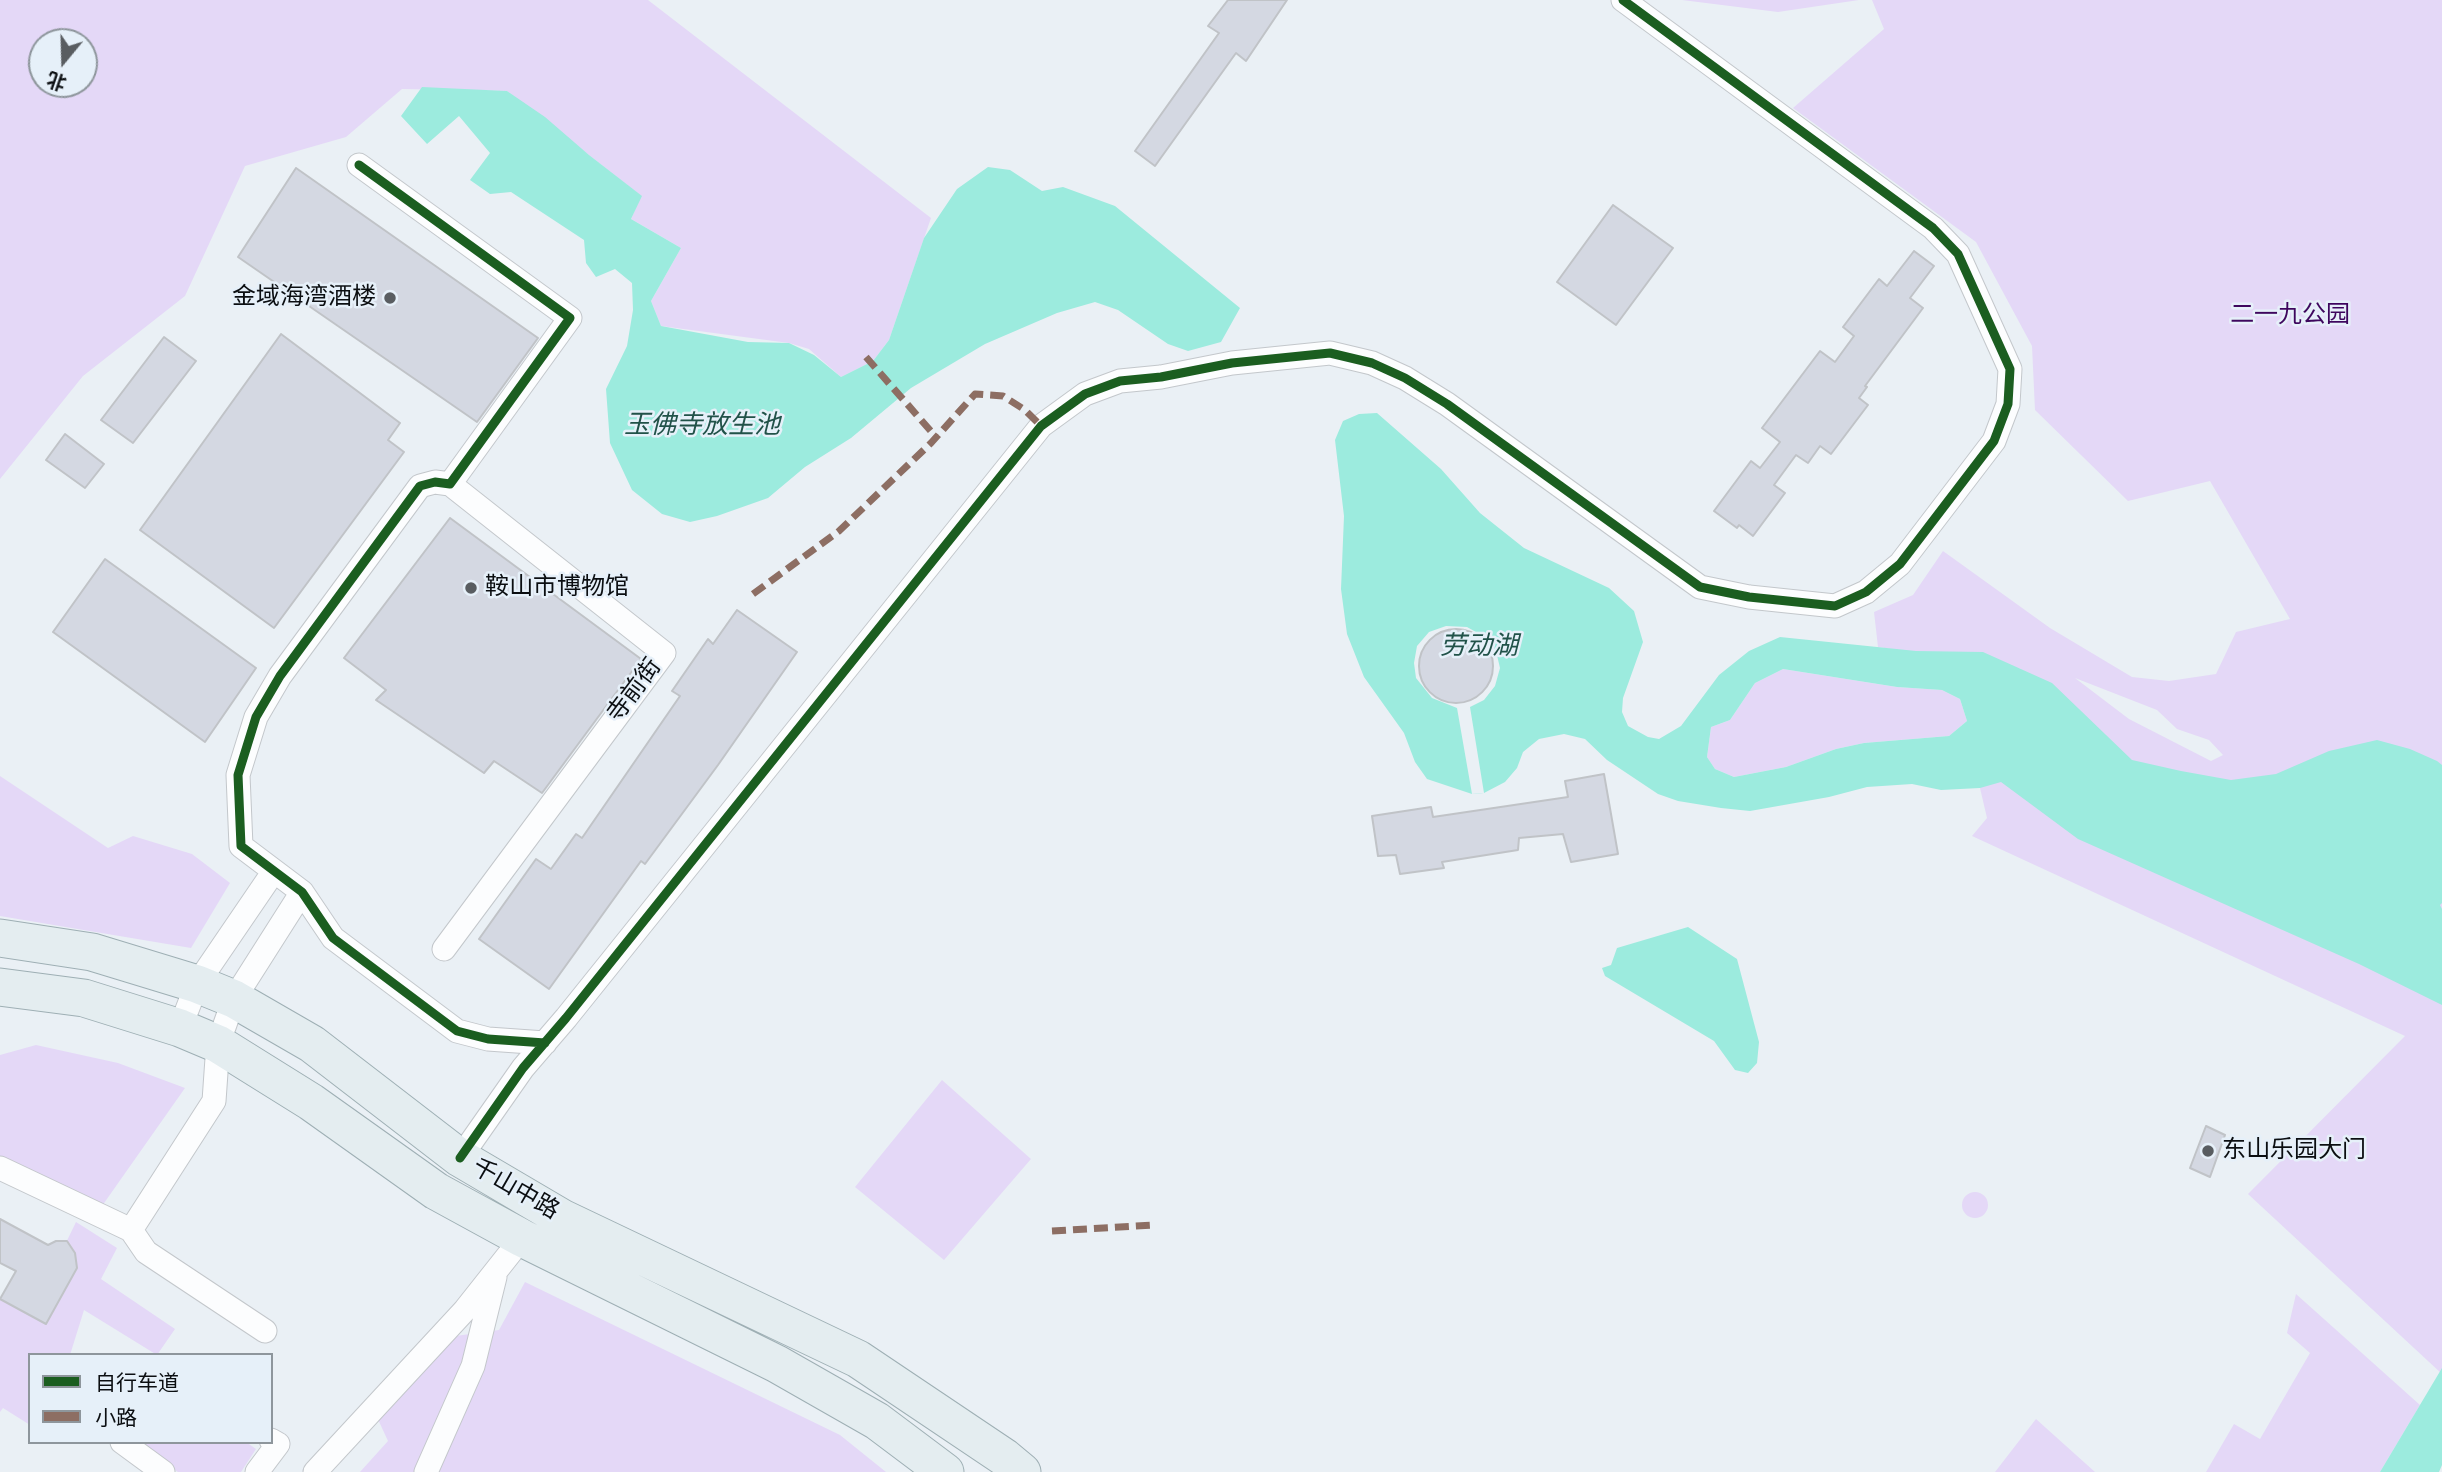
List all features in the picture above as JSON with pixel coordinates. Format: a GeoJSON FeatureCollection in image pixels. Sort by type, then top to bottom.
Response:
{"type":"FeatureCollection","features":[{"type":"Feature","properties":{"kind":"main road","name":"千山中路"},"geometry":{"type":"LineString","coordinates":[[0,938],[92,952],[197,984],[234,999],[312,1044],[460,1158],[562,1218],[858,1359],[1004,1457],[1022,1472]]}},
{"type":"Feature","properties":{"kind":"main road","name":"千山中路"},"geometry":{"type":"LineString","coordinates":[[0,987],[84,998],[180,1028],[218,1044],[311,1102],[436,1191],[522,1238],[777,1364],[877,1421],[945,1472]]}},
{"type":"Feature","properties":{"kind":"street"},"geometry":{"type":"LineString","coordinates":[[460,1158],[523,1068],[1041,426],[1085,394],[1120,382],[1231,363],[1330,353],[1372,363],[1405,378],[1447,404],[1700,587],[1749,597],[1835,606],[1866,592],[1900,565],[1994,441],[2008,404],[2010,369],[1958,254],[1933,228],[1623,0]]}},
{"type":"Feature","properties":{"kind":"street"},"geometry":{"type":"LineString","coordinates":[[359,165],[570,318],[450,484],[435,482],[420,486],[280,676],[256,717],[238,775],[241,846],[302,892],[333,938],[457,1031],[488,1039],[545,1043]]}},
{"type":"Feature","properties":{"kind":"street","name":"寺前街"},"geometry":{"type":"LineString","coordinates":[[444,949],[664,653],[450,484]]}},
{"type":"Feature","properties":{"kind":"street"},"geometry":{"type":"LineString","coordinates":[[180,1028],[197,984],[274,871]]}},
{"type":"Feature","properties":{"kind":"street"},"geometry":{"type":"LineString","coordinates":[[131,1230],[214,1101],[218,1044],[234,999],[302,892]]}},
{"type":"Feature","properties":{"kind":"street"},"geometry":{"type":"LineString","coordinates":[[0,1168],[131,1230],[146,1252],[265,1331]]}},
{"type":"Feature","properties":{"kind":"street"},"geometry":{"type":"LineString","coordinates":[[315,1472],[465,1310],[522,1238]]}},
{"type":"Feature","properties":{"kind":"street"},"geometry":{"type":"LineString","coordinates":[[426,1472],[473,1366],[496,1270]]}},
{"type":"Feature","properties":{"kind":"street"},"geometry":{"type":"LineString","coordinates":[[257,1472],[278,1444],[273,1441]]}},
{"type":"Feature","properties":{"kind":"street"},"geometry":{"type":"LineString","coordinates":[[125,1444],[163,1472]]}},
{"type":"Feature","properties":{"kind":"green space"},"geometry":{"type":"Polygon","coordinates":[[[0,0],[648,0],[931,218],[889,340],[873,361],[841,377],[809,349],[789,343],[661,326],[651,301],[681,248],[631,219],[641,196],[507,91],[402,89],[346,137],[245,166],[185,296],[83,376],[0,479],[0,0]]]}},
{"type":"Feature","properties":{"kind":"green space"},"geometry":{"type":"Polygon","coordinates":[[[1682,0],[1859,0],[1778,12],[1682,0]]]}},
{"type":"Feature","properties":{"kind":"green space","name":"二一九公园"},"geometry":{"type":"Polygon","coordinates":[[[1872,0],[2442,0],[2442,1374],[2248,1194],[2405,1036],[1972,836],[1987,818],[1980,788],[2021,669],[1878,647],[1874,612],[1913,595],[1943,551],[2050,628],[2132,677],[2169,681],[2216,674],[2236,632],[2290,619],[2210,481],[2128,501],[2035,410],[2032,346],[1976,242],[1793,108],[1884,29],[1872,0]],[[2075,678],[2129,719],[2211,761],[2223,755],[2209,740],[2177,729],[2157,710],[2075,678]]]}},
{"type":"Feature","properties":{"kind":"green space"},"geometry":{"type":"Polygon","coordinates":[[[1783,669],[1897,687],[1942,690],[1960,699],[1967,721],[1949,736],[1864,743],[1836,749],[1786,767],[1734,777],[1715,769],[1707,757],[1711,727],[1730,720],[1755,683],[1783,669]]]}},
{"type":"Feature","properties":{"kind":"green space"},"geometry":{"type":"Polygon","coordinates":[[[0,776],[108,848],[133,836],[192,854],[230,883],[191,948],[0,916],[0,776]]]}},
{"type":"Feature","properties":{"kind":"green space"},"geometry":{"type":"Polygon","coordinates":[[[36,1045],[118,1063],[185,1088],[102,1206],[0,1157],[0,1055],[36,1045]]]}},
{"type":"Feature","properties":{"kind":"green space"},"geometry":{"type":"Polygon","coordinates":[[[942,1080],[1031,1159],[944,1260],[855,1187],[942,1080]]]}},
{"type":"Feature","properties":{"kind":"green space"},"geometry":{"type":"Polygon","coordinates":[[[1975,1192],[1984,1196],[1988,1205],[1984,1214],[1975,1218],[1966,1214],[1962,1205],[1966,1196],[1975,1192]]]}},
{"type":"Feature","properties":{"kind":"green space"},"geometry":{"type":"Polygon","coordinates":[[[76,1222],[117,1248],[101,1279],[175,1329],[158,1353],[154,1353],[84,1310],[71,1353],[28,1353],[28,1424],[3,1408],[0,1412],[0,1299],[32,1313],[76,1222]]]}},
{"type":"Feature","properties":{"kind":"green space"},"geometry":{"type":"Polygon","coordinates":[[[525,1282],[840,1435],[886,1472],[360,1472],[388,1441],[376,1415],[441,1338],[499,1330],[525,1282]]]}},
{"type":"Feature","properties":{"kind":"green space"},"geometry":{"type":"Polygon","coordinates":[[[2296,1294],[2420,1405],[2380,1472],[2206,1472],[2234,1424],[2260,1439],[2310,1353],[2287,1333],[2296,1294]]]}},
{"type":"Feature","properties":{"kind":"green space"},"geometry":{"type":"Polygon","coordinates":[[[2036,1419],[2095,1472],[1995,1472],[2036,1419]]]}},
{"type":"Feature","properties":{"kind":"green space"},"geometry":{"type":"Polygon","coordinates":[[[135,1444],[249,1444],[256,1449],[241,1472],[178,1472],[135,1444]]]}},
{"type":"Feature","properties":{"kind":"water","name":"玉佛寺放生池"},"geometry":{"type":"Polygon","coordinates":[[[422,87],[507,91],[545,117],[642,196],[631,219],[681,248],[651,301],[661,326],[748,342],[789,343],[814,355],[841,377],[873,361],[889,340],[924,238],[957,189],[988,167],[1010,170],[1042,191],[1063,187],[1115,206],[1240,308],[1221,342],[1188,351],[1168,344],[1118,310],[1095,302],[1057,313],[985,344],[911,388],[851,438],[805,467],[768,498],[717,516],[690,522],[662,514],[632,490],[610,443],[606,389],[627,346],[633,310],[632,283],[615,269],[596,277],[586,263],[584,240],[511,192],[490,194],[470,180],[490,153],[459,116],[427,144],[401,116],[422,87]]]}},
{"type":"Feature","properties":{"kind":"water","name":"劳动湖"},"geometry":{"type":"Polygon","coordinates":[[[1377,413],[1441,469],[1480,513],[1524,548],[1609,588],[1634,611],[1643,642],[1623,698],[1622,712],[1628,726],[1648,737],[1659,739],[1681,726],[1719,675],[1749,651],[1780,637],[1916,651],[1983,652],[2052,683],[2132,760],[2181,771],[2231,780],[2276,774],[2329,751],[2377,740],[2410,749],[2437,761],[2442,765],[2442,1005],[2359,964],[2078,839],[2001,782],[1980,788],[1941,790],[1912,784],[1867,787],[1829,797],[1750,811],[1721,808],[1678,801],[1658,794],[1607,760],[1585,739],[1564,734],[1539,739],[1523,752],[1517,768],[1505,782],[1484,793],[1472,794],[1427,779],[1415,762],[1404,733],[1364,677],[1347,634],[1341,589],[1344,516],[1335,440],[1343,421],[1359,414],[1377,413]],[[1783,669],[1755,683],[1730,720],[1711,727],[1707,757],[1715,769],[1734,777],[1786,767],[1836,749],[1864,743],[1949,736],[1967,721],[1960,699],[1942,690],[1897,687],[1783,669]]]}},
{"type":"Feature","properties":{"kind":"water"},"geometry":{"type":"Polygon","coordinates":[[[1688,927],[1737,959],[1759,1042],[1757,1063],[1748,1073],[1735,1070],[1714,1041],[1605,976],[1602,968],[1611,965],[1617,948],[1688,927]]]}},
{"type":"Feature","properties":{"kind":"water"},"geometry":{"type":"Polygon","coordinates":[[[2442,1368],[2442,1465],[2439,1472],[2380,1472],[2442,1368]]]}},
{"type":"Feature","properties":{"kind":"pier"},"geometry":{"type":"Polygon","coordinates":[[[1446,626],[1467,627],[1485,637],[1496,651],[1500,668],[1495,686],[1484,700],[1470,707],[1484,793],[1472,794],[1457,708],[1432,698],[1416,678],[1414,663],[1417,646],[1429,632],[1446,626]]]}},
{"type":"Feature","properties":{"kind":"building"},"geometry":{"type":"Polygon","coordinates":[[[1228,0],[1287,0],[1246,61],[1236,53],[1155,166],[1135,151],[1219,33],[1208,26],[1228,0]]]}},
{"type":"Feature","properties":{"kind":"building","name":"金域海湾酒楼"},"geometry":{"type":"Polygon","coordinates":[[[296,168],[538,338],[477,422],[238,257],[296,168]]]}},
{"type":"Feature","properties":{"kind":"building"},"geometry":{"type":"Polygon","coordinates":[[[1613,205],[1673,248],[1616,325],[1557,282],[1613,205]]]}},
{"type":"Feature","properties":{"kind":"building"},"geometry":{"type":"Polygon","coordinates":[[[1914,251],[1934,266],[1910,298],[1923,308],[1865,386],[1867,387],[1859,398],[1868,405],[1831,454],[1820,446],[1808,463],[1796,455],[1774,485],[1785,493],[1753,536],[1739,525],[1737,528],[1714,511],[1751,461],[1760,468],[1780,442],[1762,428],[1820,351],[1835,362],[1854,336],[1843,327],[1879,279],[1887,286],[1914,251]]]}},
{"type":"Feature","properties":{"kind":"building"},"geometry":{"type":"Polygon","coordinates":[[[281,334],[400,423],[388,440],[404,452],[274,628],[140,530],[281,334]]]}},
{"type":"Feature","properties":{"kind":"building"},"geometry":{"type":"Polygon","coordinates":[[[164,337],[196,361],[133,443],[101,420],[164,337]]]}},
{"type":"Feature","properties":{"kind":"building"},"geometry":{"type":"Polygon","coordinates":[[[65,434],[104,464],[85,488],[46,460],[65,434]]]}},
{"type":"Feature","properties":{"kind":"building","name":"鞍山市博物馆"},"geometry":{"type":"Polygon","coordinates":[[[450,518],[641,659],[542,793],[494,761],[484,773],[376,700],[386,690],[344,658],[450,518]]]}},
{"type":"Feature","properties":{"kind":"building"},"geometry":{"type":"Polygon","coordinates":[[[105,559],[256,668],[205,742],[53,632],[105,559]]]}},
{"type":"Feature","properties":{"kind":"building"},"geometry":{"type":"Polygon","coordinates":[[[737,610],[797,652],[718,765],[645,864],[641,861],[549,989],[479,939],[536,859],[551,869],[576,834],[582,838],[680,696],[672,691],[708,639],[713,644],[737,610]]]}},
{"type":"Feature","properties":{"kind":"building"},"geometry":{"type":"Polygon","coordinates":[[[1456,629],[1477,635],[1487,645],[1493,666],[1487,687],[1477,697],[1456,703],[1435,697],[1425,687],[1419,666],[1425,645],[1435,635],[1456,629]]]}},
{"type":"Feature","properties":{"kind":"building"},"geometry":{"type":"Polygon","coordinates":[[[1604,774],[1618,854],[1571,862],[1563,834],[1519,838],[1518,850],[1442,862],[1444,868],[1400,874],[1396,855],[1378,856],[1372,816],[1431,807],[1433,817],[1568,797],[1565,781],[1604,774]]]}},
{"type":"Feature","properties":{"kind":"building","name":"东山乐园大门"},"geometry":{"type":"Polygon","coordinates":[[[2206,1126],[2225,1135],[2210,1177],[2190,1168],[2206,1126]]]}},
{"type":"Feature","properties":{"kind":"building"},"geometry":{"type":"Polygon","coordinates":[[[0,1219],[48,1245],[56,1241],[67,1241],[75,1253],[77,1268],[46,1324],[0,1299],[16,1271],[0,1263],[0,1219]]]}},
{"type":"Feature","properties":{"kind":"marked path"},"geometry":{"type":"LineString","coordinates":[[866,357],[936,437]]}},
{"type":"Feature","properties":{"kind":"marked path"},"geometry":{"type":"LineString","coordinates":[[753,594],[839,531],[931,443],[975,394],[1003,396],[1025,410],[1041,426]]}},
{"type":"Feature","properties":{"kind":"marked path"},"geometry":{"type":"LineString","coordinates":[[1052,1231],[1155,1225]]}},
{"type":"Feature","properties":{"kind":"cycle path"},"geometry":{"type":"LineString","coordinates":[[460,1158],[523,1068],[1041,426],[1085,394],[1120,381],[1161,377],[1232,363],[1330,353],[1372,363],[1405,378],[1447,404],[1700,587],[1749,597],[1835,606],[1866,592],[1900,564],[1994,441],[2008,404],[2010,369],[1958,254],[1933,228],[1623,0]]}},
{"type":"Feature","properties":{"kind":"cycle path"},"geometry":{"type":"LineString","coordinates":[[359,165],[570,318],[450,484],[435,482],[420,486],[280,676],[256,717],[238,775],[241,846],[302,892],[333,938],[457,1031],[488,1039],[545,1043]]}},
{"type":"Feature","properties":{"kind":"place","name":"金域海湾酒楼"},"geometry":{"type":"Point","coordinates":[390,298]}},
{"type":"Feature","properties":{"kind":"place","name":"鞍山市博物馆"},"geometry":{"type":"Point","coordinates":[471,588]}},
{"type":"Feature","properties":{"kind":"place","name":"东山乐园大门"},"geometry":{"type":"Point","coordinates":[2208,1151]}}]}
